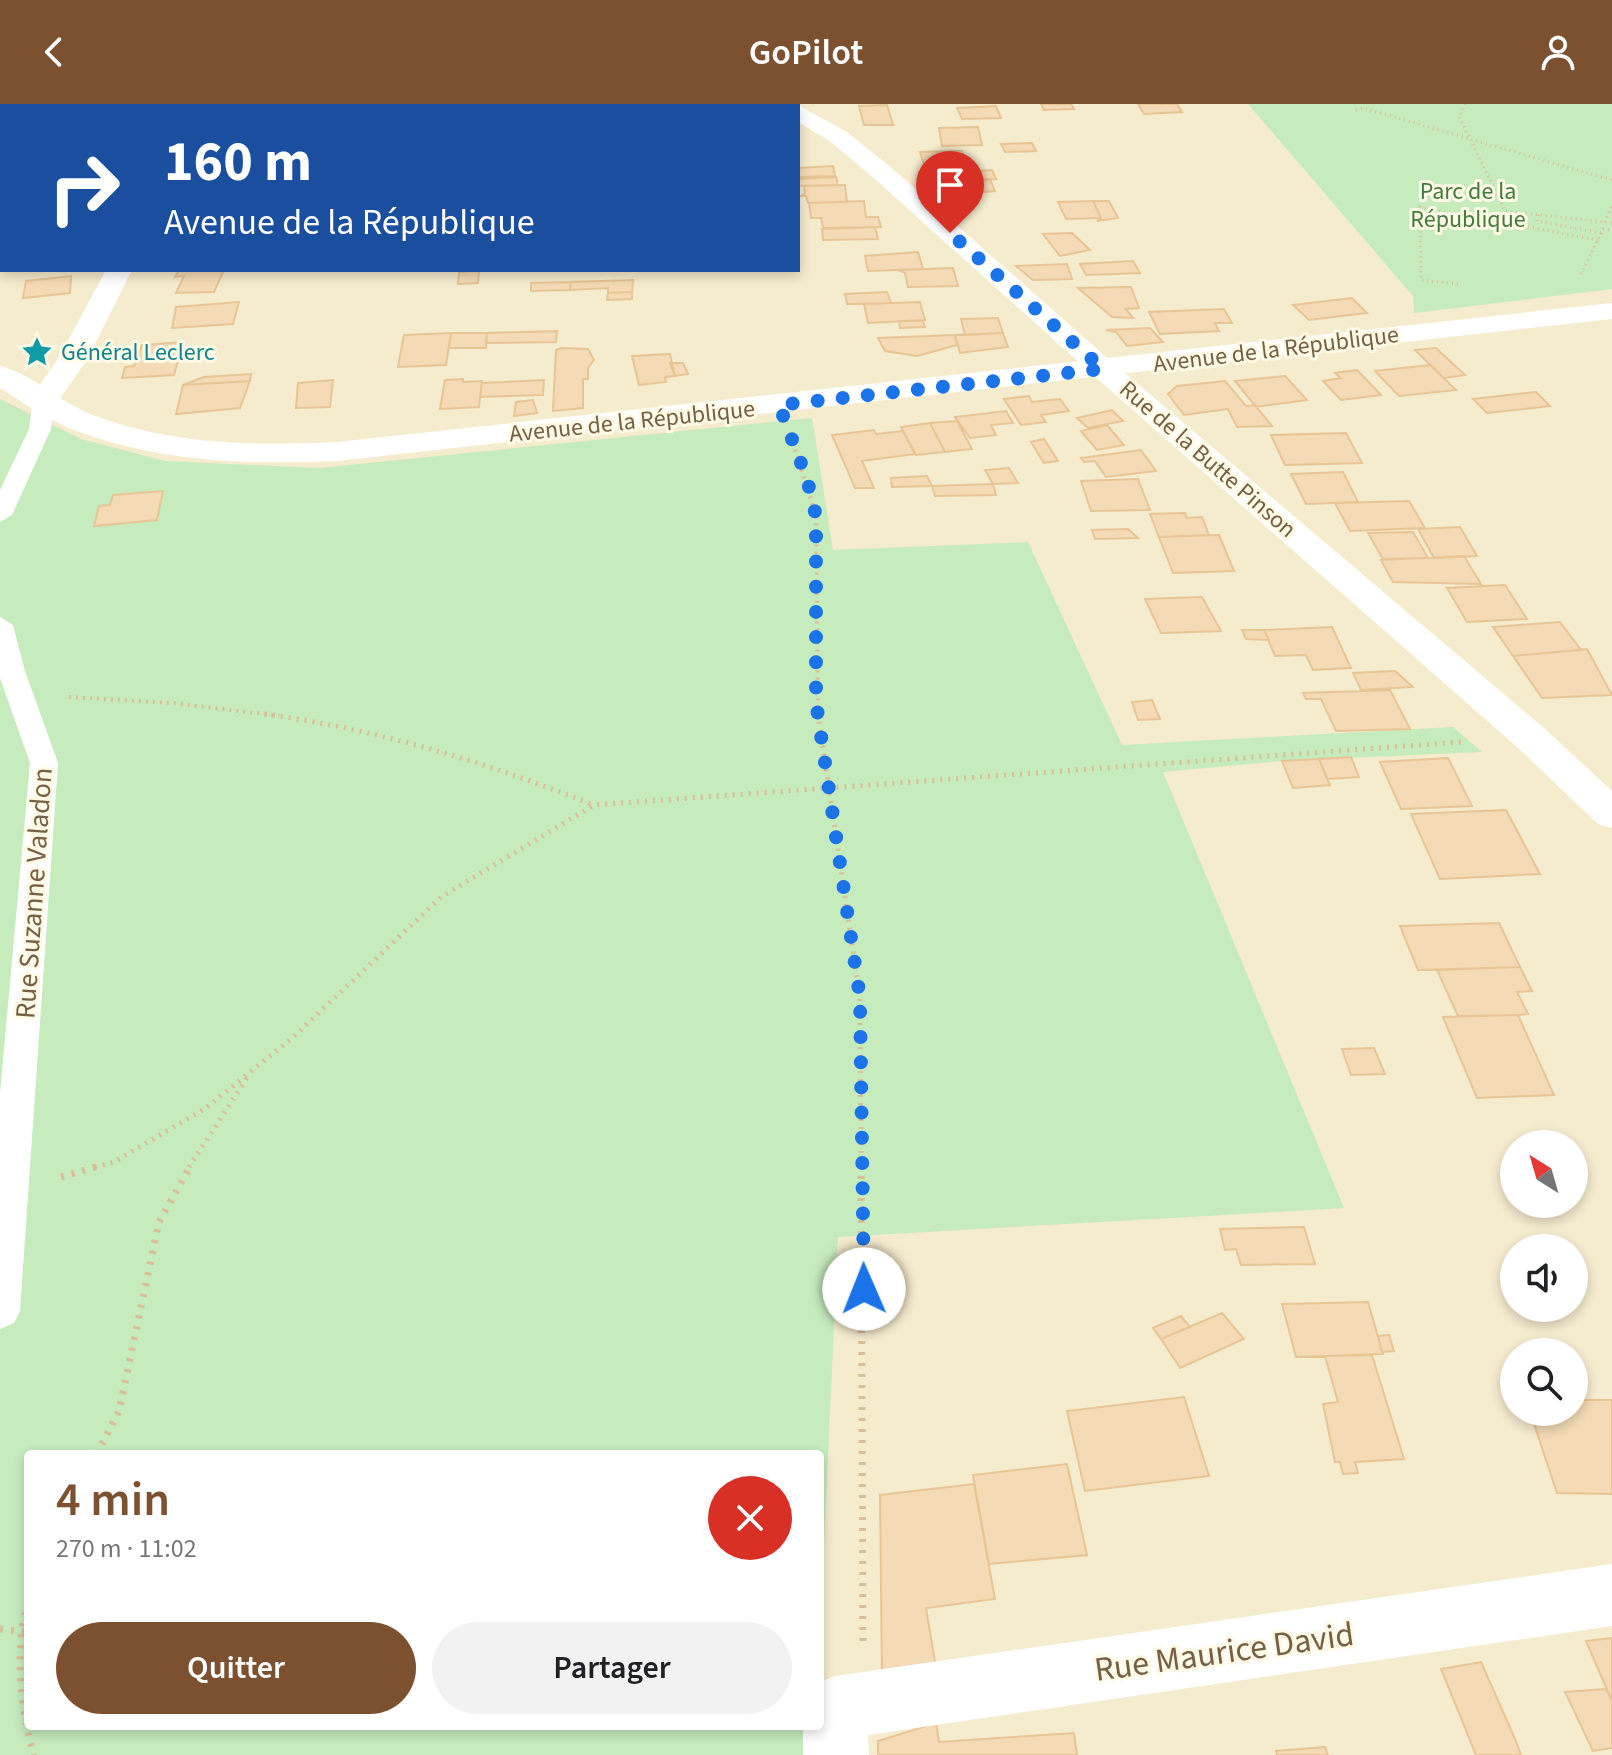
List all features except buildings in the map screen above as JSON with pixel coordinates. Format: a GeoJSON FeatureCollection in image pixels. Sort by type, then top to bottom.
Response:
{"type":"FeatureCollection","features":[{"type":"Feature","properties":{"kind":"street","name":"Rue de la Butte Pinson"},"geometry":{"type":"LineString","coordinates":[[800,113],[839,137],[885,175],[1103,369],[1530,737],[1612,814]]}},
{"type":"Feature","properties":{"kind":"street"},"geometry":{"type":"LineString","coordinates":[[44,400],[72,360],[118,272]]}},
{"type":"Feature","properties":{"kind":"street","name":"Avenue de la République"},"geometry":{"type":"LineString","coordinates":[[0,375],[78,421],[126,436],[177,447],[272,455],[424,445],[1612,311]]}},
{"type":"Feature","properties":{"kind":"street","name":"Rue Maurice David"},"geometry":{"type":"LineString","coordinates":[[845,1722],[1612,1595]]}},
{"type":"Feature","properties":{"kind":"lane"},"geometry":{"type":"LineString","coordinates":[[0,515],[40,429],[44,400]]}},
{"type":"Feature","properties":{"kind":"lane","name":"Rue Suzanne Valadon"},"geometry":{"type":"LineString","coordinates":[[0,625],[11,671],[44,763],[0,1311]]}},
{"type":"Feature","properties":{"kind":"path"},"geometry":{"type":"LineString","coordinates":[[1465,104],[1459,116],[1505,211],[1612,223]]}},
{"type":"Feature","properties":{"kind":"path"},"geometry":{"type":"LineString","coordinates":[[1356,110],[1363,108],[1612,180]]}},
{"type":"Feature","properties":{"kind":"path"},"geometry":{"type":"LineString","coordinates":[[1405,120],[1413,115]]}},
{"type":"Feature","properties":{"kind":"path"},"geometry":{"type":"LineString","coordinates":[[1605,222],[1612,204]]}},
{"type":"Feature","properties":{"kind":"path"},"geometry":{"type":"LineString","coordinates":[[1469,286],[1421,280],[1420,207],[1598,240]]}},
{"type":"Feature","properties":{"kind":"path"},"geometry":{"type":"LineString","coordinates":[[1538,215],[1537,221],[1601,233]]}},
{"type":"Feature","properties":{"kind":"path"},"geometry":{"type":"LineString","coordinates":[[779,405],[807,479],[816,516],[816,702],[860,998],[865,1318],[845,1722]]}},
{"type":"Feature","properties":{"kind":"path"},"geometry":{"type":"LineString","coordinates":[[20,695],[218,707],[365,732],[480,761],[594,805],[1530,737]]}},
{"type":"Feature","properties":{"kind":"path"},"geometry":{"type":"LineString","coordinates":[[12,1191],[114,1162],[206,1108],[291,1039],[441,897],[594,805]]}},
{"type":"Feature","properties":{"kind":"path"},"geometry":{"type":"LineString","coordinates":[[99,1450],[119,1411],[159,1222],[209,1132],[252,1071]]}},
{"type":"Feature","properties":{"kind":"path"},"geometry":{"type":"LineString","coordinates":[[0,1629],[23,1632],[24,1653]]}},
{"type":"Feature","properties":{"kind":"path"},"geometry":{"type":"LineString","coordinates":[[28,1730],[34,1755]]}},
{"type":"Feature","properties":{"kind":"shaded area"},"geometry":{"type":"Polygon","coordinates":[[[800,104],[1612,104],[1612,1755],[0,1755],[0,272],[800,272],[800,104]]]}},
{"type":"Feature","properties":{"kind":"green space","name":"Parc de la République"},"geometry":{"type":"Polygon","coordinates":[[[1248,104],[1612,104],[1612,289],[1414,313],[1413,296],[1248,104]]]}},
{"type":"Feature","properties":{"kind":"green space"},"geometry":{"type":"Polygon","coordinates":[[[0,399],[81,439],[165,461],[319,468],[812,418],[833,550],[1028,542],[1122,745],[1453,727],[1482,752],[1282,761],[1163,772],[1344,1208],[838,1237],[824,1544],[824,1450],[24,1450],[24,1730],[816,1730],[815,1755],[0,1755],[0,399]]]}},
{"type":"Feature","properties":{"kind":"place","name":"Général Leclerc"},"geometry":{"type":"Point","coordinates":[37,352]}},
{"type":"Feature","properties":{"kind":"route"},"geometry":{"type":"LineString","coordinates":[[864,1289],[860,998],[816,702],[816,516],[807,479],[779,405],[1103,369],[950,233]]}}]}
